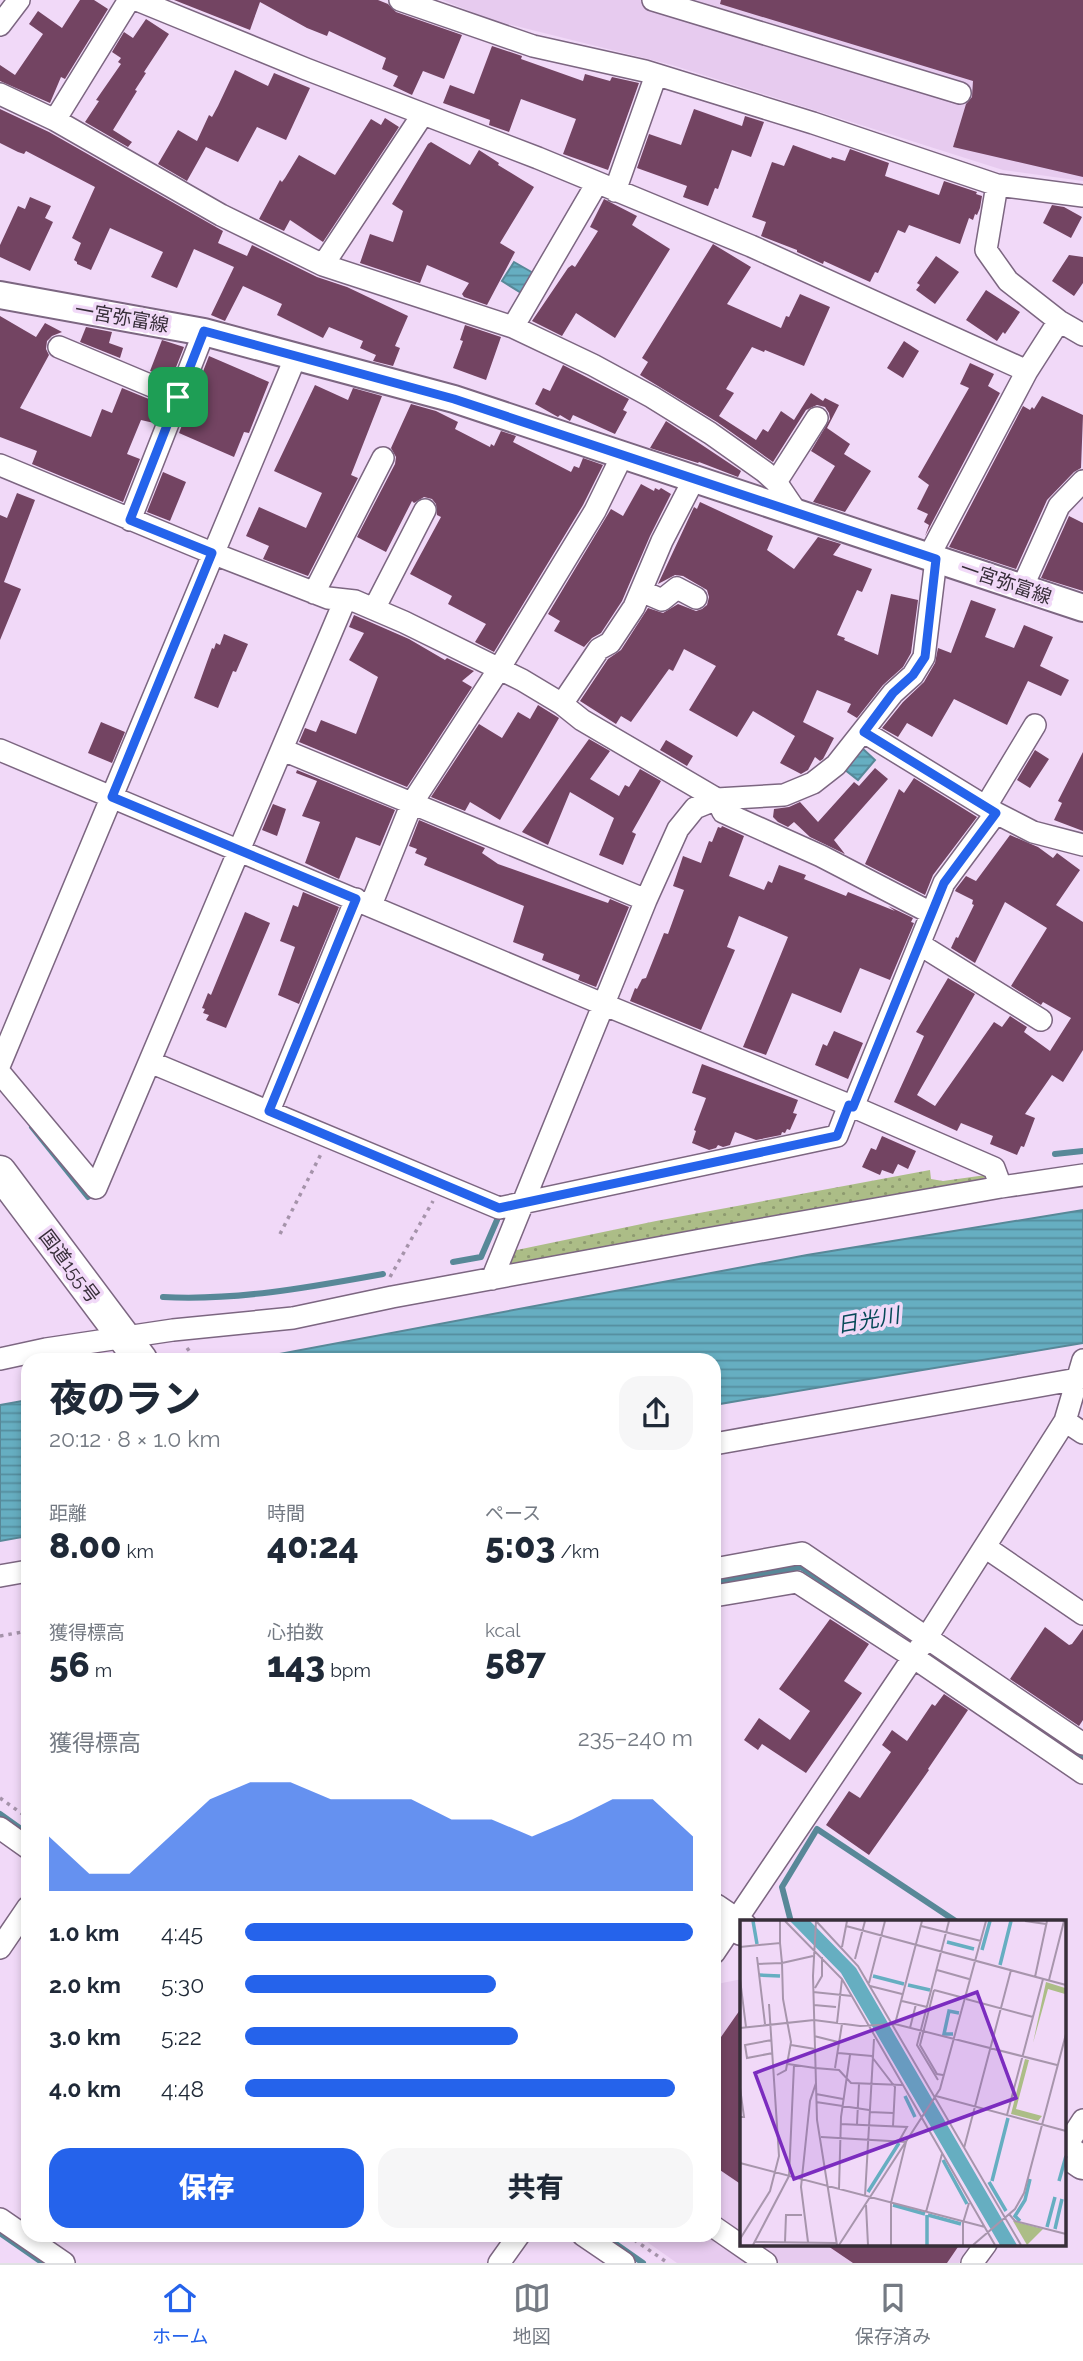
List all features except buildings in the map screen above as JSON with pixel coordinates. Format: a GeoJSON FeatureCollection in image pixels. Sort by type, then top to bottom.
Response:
{"type":"FeatureCollection","features":[{"type":"Feature","properties":{"kind":"highway","name":"国道155号"},"geometry":{"type":"LineString","coordinates":[[0,1172],[133,1349]]}},
{"type":"Feature","properties":{"kind":"highway"},"geometry":{"type":"LineString","coordinates":[[1066,2150],[1083,2163]]}},
{"type":"Feature","properties":{"kind":"main road","name":"一宮弥富線"},"geometry":{"type":"LineString","coordinates":[[0,295],[204,331],[454,399],[1083,608]]}},
{"type":"Feature","properties":{"kind":"street"},"geometry":{"type":"LineString","coordinates":[[0,25],[19,0]]}},
{"type":"Feature","properties":{"kind":"street"},"geometry":{"type":"LineString","coordinates":[[55,120],[129,0]]}},
{"type":"Feature","properties":{"kind":"street"},"geometry":{"type":"LineString","coordinates":[[137,0],[751,246],[1027,371]]}},
{"type":"Feature","properties":{"kind":"street"},"geometry":{"type":"LineString","coordinates":[[400,0],[533,46],[656,75],[813,123],[998,185],[1083,196]]}},
{"type":"Feature","properties":{"kind":"street"},"geometry":{"type":"LineString","coordinates":[[653,0],[960,93]]}},
{"type":"Feature","properties":{"kind":"street"},"geometry":{"type":"LineString","coordinates":[[513,327],[606,187],[656,75]]}},
{"type":"Feature","properties":{"kind":"street"},"geometry":{"type":"LineString","coordinates":[[0,93],[55,120],[221,215],[323,265],[513,327],[652,397],[765,471],[797,513]]}},
{"type":"Feature","properties":{"kind":"street"},"geometry":{"type":"LineString","coordinates":[[323,265],[423,114]]}},
{"type":"Feature","properties":{"kind":"street"},"geometry":{"type":"LineString","coordinates":[[998,185],[986,250],[1008,281],[1059,321],[1083,335]]}},
{"type":"Feature","properties":{"kind":"street"},"geometry":{"type":"LineString","coordinates":[[492,1279],[646,900],[678,829],[695,808],[717,799],[784,795],[813,783],[836,765],[893,693],[913,675],[925,657],[932,557],[1027,371],[1059,321]]}},
{"type":"Feature","properties":{"kind":"street"},"geometry":{"type":"LineString","coordinates":[[130,520],[204,331]]}},
{"type":"Feature","properties":{"kind":"street"},"geometry":{"type":"LineString","coordinates":[[59,347],[178,397]]}},
{"type":"Feature","properties":{"kind":"street"},"geometry":{"type":"LineString","coordinates":[[0,1064],[296,356]]}},
{"type":"Feature","properties":{"kind":"street"},"geometry":{"type":"LineString","coordinates":[[776,482],[817,418]]}},
{"type":"Feature","properties":{"kind":"street"},"geometry":{"type":"LineString","coordinates":[[269,1111],[363,902],[412,803],[499,669],[595,511],[623,454]]}},
{"type":"Feature","properties":{"kind":"street"},"geometry":{"type":"LineString","coordinates":[[314,593],[383,458]]}},
{"type":"Feature","properties":{"kind":"street"},"geometry":{"type":"LineString","coordinates":[[0,465],[314,593],[328,598],[355,601],[499,669],[562,704],[582,720],[717,799],[723,812],[821,856],[931,912]]}},
{"type":"Feature","properties":{"kind":"street"},"geometry":{"type":"LineString","coordinates":[[562,704],[599,649],[610,643],[641,591],[662,541],[694,479]]}},
{"type":"Feature","properties":{"kind":"street"},"geometry":{"type":"LineString","coordinates":[[1022,588],[1059,506],[1083,481]]}},
{"type":"Feature","properties":{"kind":"street"},"geometry":{"type":"LineString","coordinates":[[374,609],[425,510]]}},
{"type":"Feature","properties":{"kind":"street"},"geometry":{"type":"LineString","coordinates":[[641,591],[662,600],[677,588],[696,598]]}},
{"type":"Feature","properties":{"kind":"street"},"geometry":{"type":"LineString","coordinates":[[0,1073],[96,1188],[345,600]]}},
{"type":"Feature","properties":{"kind":"street"},"geometry":{"type":"LineString","coordinates":[[150,1062],[499,1208],[837,1136],[944,883],[991,810],[1035,725]]}},
{"type":"Feature","properties":{"kind":"street"},"geometry":{"type":"LineString","coordinates":[[864,732],[991,810],[1033,832],[1083,845]]}},
{"type":"Feature","properties":{"kind":"street"},"geometry":{"type":"LineString","coordinates":[[0,750],[994,1168],[1001,1186]]}},
{"type":"Feature","properties":{"kind":"street"},"geometry":{"type":"LineString","coordinates":[[283,750],[646,900]]}},
{"type":"Feature","properties":{"kind":"street"},"geometry":{"type":"LineString","coordinates":[[919,944],[1041,1020]]}},
{"type":"Feature","properties":{"kind":"street"},"geometry":{"type":"LineString","coordinates":[[28,1353],[46,1349],[133,1349],[392,1297],[1001,1186],[1083,1175]]}},
{"type":"Feature","properties":{"kind":"street"},"geometry":{"type":"LineString","coordinates":[[0,1359],[21,1354]]}},
{"type":"Feature","properties":{"kind":"street"},"geometry":{"type":"LineString","coordinates":[[721,1443],[1081,1372],[1065,1421],[914,1657],[730,1921],[721,1939]]}},
{"type":"Feature","properties":{"kind":"street"},"geometry":{"type":"LineString","coordinates":[[1065,1421],[1083,1433]]}},
{"type":"Feature","properties":{"kind":"street"},"geometry":{"type":"LineString","coordinates":[[985,1547],[1083,1614]]}},
{"type":"Feature","properties":{"kind":"street"},"geometry":{"type":"LineString","coordinates":[[721,1568],[802,1553],[1083,1744]]}},
{"type":"Feature","properties":{"kind":"street"},"geometry":{"type":"LineString","coordinates":[[0,1576],[21,1572]]}},
{"type":"Feature","properties":{"kind":"street"},"geometry":{"type":"LineString","coordinates":[[721,1594],[797,1582],[914,1657],[1083,1773]]}},
{"type":"Feature","properties":{"kind":"street"},"geometry":{"type":"LineString","coordinates":[[0,1828],[21,1843]]}},
{"type":"Feature","properties":{"kind":"street"},"geometry":{"type":"LineString","coordinates":[[0,1948],[21,1917]]}},
{"type":"Feature","properties":{"kind":"street"},"geometry":{"type":"LineString","coordinates":[[1066,2146],[1083,2120]]}},
{"type":"Feature","properties":{"kind":"street"},"geometry":{"type":"LineString","coordinates":[[0,2219],[21,2233]]}},
{"type":"Feature","properties":{"kind":"street"},"geometry":{"type":"LineString","coordinates":[[721,2232],[740,2245]]}},
{"type":"Feature","properties":{"kind":"street"},"geometry":{"type":"LineString","coordinates":[[33,2242],[64,2263]]}},
{"type":"Feature","properties":{"kind":"street"},"geometry":{"type":"LineString","coordinates":[[499,2263],[514,2242]]}},
{"type":"Feature","properties":{"kind":"street"},"geometry":{"type":"LineString","coordinates":[[593,2242],[624,2263]]}},
{"type":"Feature","properties":{"kind":"street"},"geometry":{"type":"LineString","coordinates":[[741,2246],[766,2263]]}},
{"type":"Feature","properties":{"kind":"street"},"geometry":{"type":"LineString","coordinates":[[972,2263],[985,2246]]}},
{"type":"Feature","properties":{"kind":"path"},"geometry":{"type":"LineString","coordinates":[[280,1234],[330,1137]]}},
{"type":"Feature","properties":{"kind":"path"},"geometry":{"type":"LineString","coordinates":[[392,1297],[390,1279],[442,1184]]}},
{"type":"Feature","properties":{"kind":"path"},"geometry":{"type":"LineString","coordinates":[[0,1636],[21,1632]]}},
{"type":"Feature","properties":{"kind":"path"},"geometry":{"type":"LineString","coordinates":[[0,1798],[21,1813]]}},
{"type":"Feature","properties":{"kind":"path"},"geometry":{"type":"LineString","coordinates":[[638,2242],[668,2263]]}},
{"type":"Feature","properties":{"kind":"shaded area"},"geometry":{"type":"Polygon","coordinates":[[[442,0],[1083,0],[1083,181],[1003,170],[672,65],[492,20],[442,0]]]}},
{"type":"Feature","properties":{"kind":"shaded area"},"geometry":{"type":"Polygon","coordinates":[[[740,1979],[740,2246],[971,2246],[959,2263],[677,2263],[647,2242],[721,2242],[721,1983],[740,1979]]]}},
{"type":"Feature","properties":{"kind":"green space"},"geometry":{"type":"Polygon","coordinates":[[[930,1170],[931,1179],[943,1181],[986,1175],[986,1179],[971,1187],[508,1266],[512,1251],[930,1170]]]}},
{"type":"Feature","properties":{"kind":"water"},"geometry":{"type":"Polygon","coordinates":[[[514,262],[535,274],[523,294],[502,281],[514,262]]]}},
{"type":"Feature","properties":{"kind":"water"},"geometry":{"type":"Polygon","coordinates":[[[862,748],[875,760],[858,780],[844,769],[862,748]]]}},
{"type":"Feature","properties":{"kind":"water","name":"日光川"},"geometry":{"type":"Polygon","coordinates":[[[1083,1210],[1083,1343],[721,1404],[721,1353],[284,1353],[807,1255],[1083,1210]]]}},
{"type":"Feature","properties":{"kind":"water"},"geometry":{"type":"Polygon","coordinates":[[[21,1401],[21,1537],[0,1541],[0,1405],[21,1401]]]}},
{"type":"Feature","properties":{"kind":"waterway"},"geometry":{"type":"LineString","coordinates":[[32,1127],[88,1197]]}},
{"type":"Feature","properties":{"kind":"waterway"},"geometry":{"type":"LineString","coordinates":[[1055,1154],[1083,1151]]}},
{"type":"Feature","properties":{"kind":"waterway"},"geometry":{"type":"LineString","coordinates":[[453,1262],[481,1257],[497,1220]]}},
{"type":"Feature","properties":{"kind":"waterway"},"geometry":{"type":"LineString","coordinates":[[163,1297],[246,1295],[383,1274]]}},
{"type":"Feature","properties":{"kind":"waterway"},"geometry":{"type":"LineString","coordinates":[[721,1581],[801,1567],[897,1631]]}},
{"type":"Feature","properties":{"kind":"waterway"},"geometry":{"type":"LineString","coordinates":[[941,1663],[1083,1760]]}},
{"type":"Feature","properties":{"kind":"waterway"},"geometry":{"type":"LineString","coordinates":[[0,1814],[21,1829]]}},
{"type":"Feature","properties":{"kind":"waterway"},"geometry":{"type":"LineString","coordinates":[[790,1920],[782,1887],[817,1829],[954,1920]]}},
{"type":"Feature","properties":{"kind":"waterway"},"geometry":{"type":"LineString","coordinates":[[0,2233],[43,2263]]}},
{"type":"Feature","properties":{"kind":"waterway"},"geometry":{"type":"LineString","coordinates":[[613,2242],[643,2263]]}},
{"type":"Feature","properties":{"kind":"route"},"geometry":{"type":"LineString","coordinates":[[204,331],[454,399],[936,559],[925,657],[913,675],[893,693],[864,732],[996,813],[944,883],[853,1107],[849,1105],[837,1136],[499,1208],[269,1111],[356,899],[112,797],[212,553],[130,520],[178,397],[204,331]]}}]}
